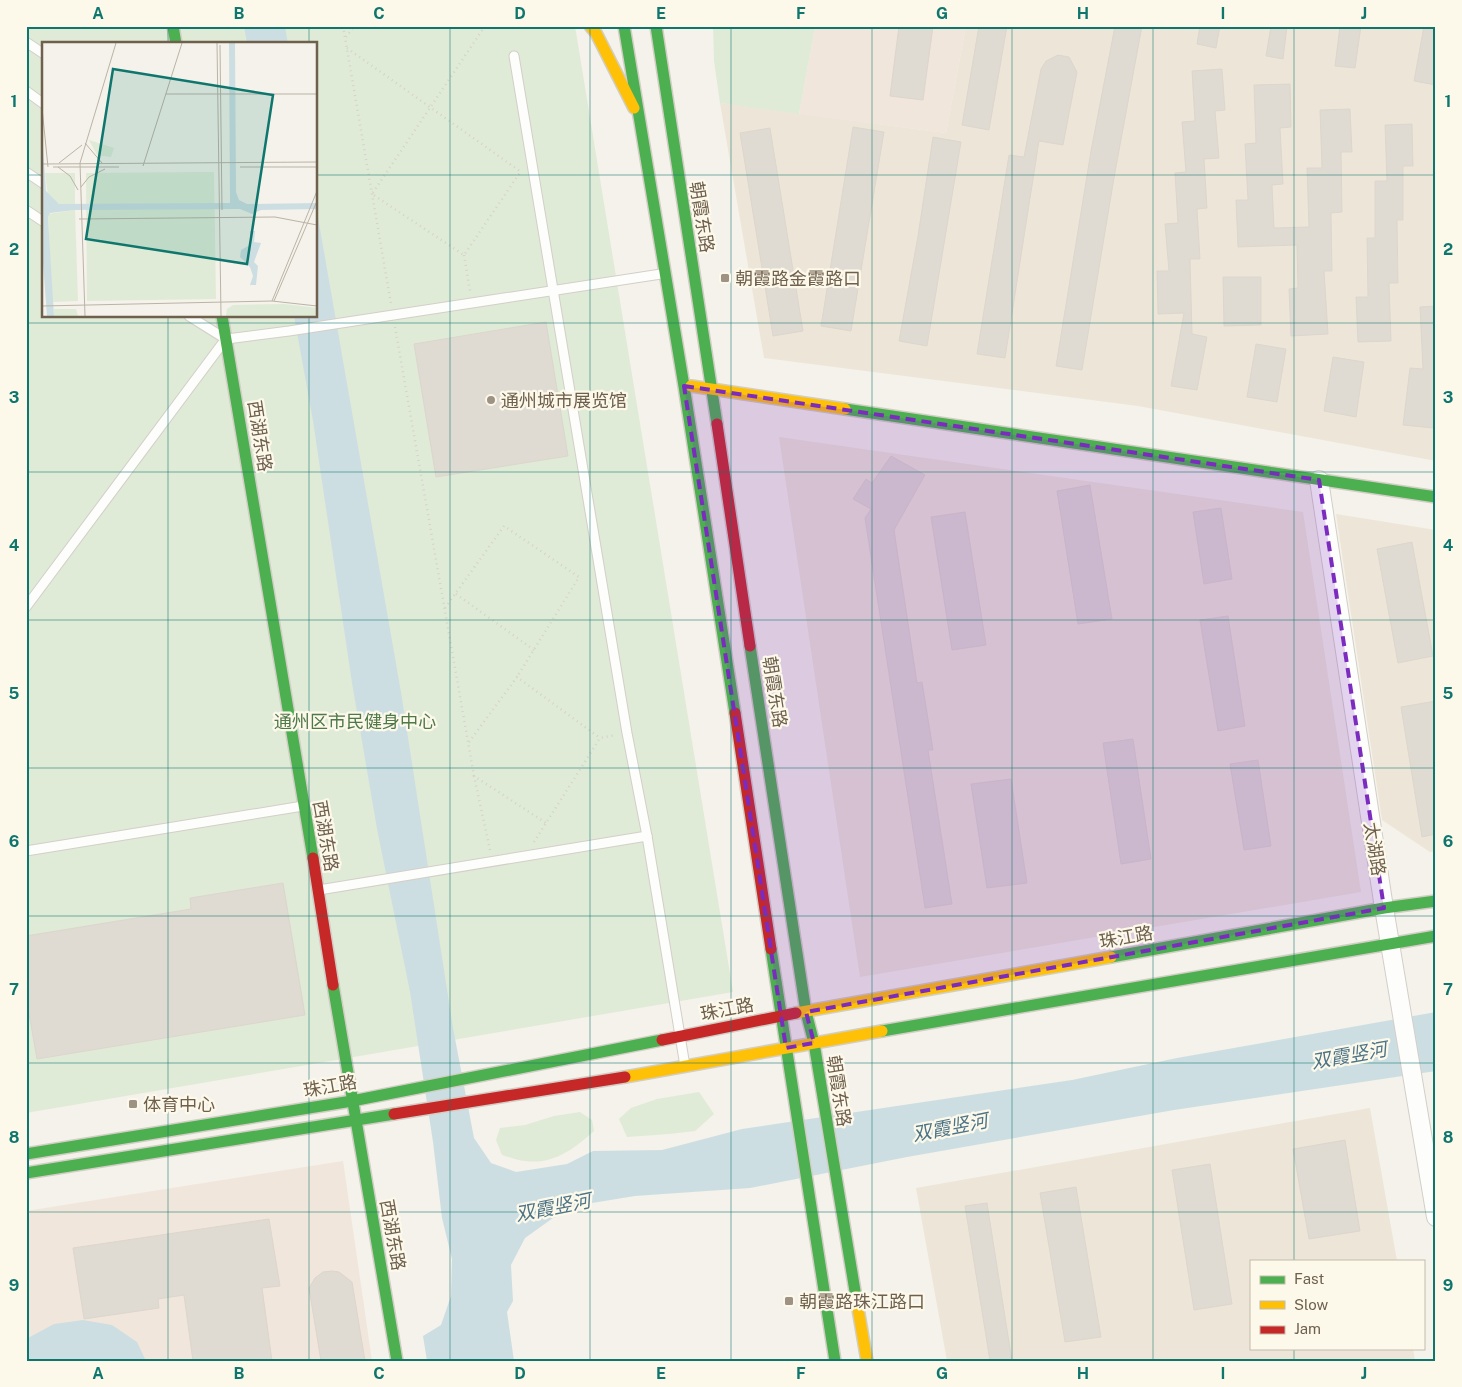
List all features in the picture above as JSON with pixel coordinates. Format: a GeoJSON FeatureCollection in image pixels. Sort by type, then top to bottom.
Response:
{"type":"FeatureCollection","features":[{"type":"Feature","properties":{"kind":"street"},"geometry":{"type":"LineString","coordinates":[[173,26],[176,42]]}},
{"type":"Feature","properties":{"kind":"street"},"geometry":{"type":"LineString","coordinates":[[590,26],[596,33],[639,118]]}},
{"type":"Feature","properties":{"kind":"street"},"geometry":{"type":"LineString","coordinates":[[624,26],[684,386],[835,1361]]}},
{"type":"Feature","properties":{"kind":"street","name":"朝霞东路"},"geometry":{"type":"LineString","coordinates":[[656,26],[806,1012],[814,1043],[867,1361]]}},
{"type":"Feature","properties":{"kind":"street"},"geometry":{"type":"LineString","coordinates":[[658,41],[666,26]]}},
{"type":"Feature","properties":{"kind":"street","name":"西湖东路"},"geometry":{"type":"LineString","coordinates":[[222,318],[355,1120],[397,1361]]}},
{"type":"Feature","properties":{"kind":"street"},"geometry":{"type":"LineString","coordinates":[[684,386],[1436,497]]}},
{"type":"Feature","properties":{"kind":"street","name":"太湖路"},"geometry":{"type":"LineString","coordinates":[[1319,480],[1384,908],[1436,1217]]}},
{"type":"Feature","properties":{"kind":"street","name":"珠江路"},"geometry":{"type":"LineString","coordinates":[[26,1154],[352,1101],[781,1016],[1384,908],[1436,901]]}},
{"type":"Feature","properties":{"kind":"street","name":"珠江路"},"geometry":{"type":"LineString","coordinates":[[26,1173],[685,1067],[1436,936]]}},
{"type":"Feature","properties":{"kind":"lane"},"geometry":{"type":"LineString","coordinates":[[26,42],[42,53]]}},
{"type":"Feature","properties":{"kind":"lane"},"geometry":{"type":"LineString","coordinates":[[514,56],[685,1067]]}},
{"type":"Feature","properties":{"kind":"lane"},"geometry":{"type":"LineString","coordinates":[[26,91],[42,103]]}},
{"type":"Feature","properties":{"kind":"lane"},"geometry":{"type":"LineString","coordinates":[[26,172],[42,183]]}},
{"type":"Feature","properties":{"kind":"lane"},"geometry":{"type":"LineString","coordinates":[[26,210],[42,221]]}},
{"type":"Feature","properties":{"kind":"lane"},"geometry":{"type":"LineString","coordinates":[[192,318],[226,339],[665,273]]}},
{"type":"Feature","properties":{"kind":"lane"},"geometry":{"type":"LineString","coordinates":[[26,607],[226,339]]}},
{"type":"Feature","properties":{"kind":"lane"},"geometry":{"type":"LineString","coordinates":[[26,851],[304,806]]}},
{"type":"Feature","properties":{"kind":"lane"},"geometry":{"type":"LineString","coordinates":[[318,890],[647,836]]}},
{"type":"Feature","properties":{"kind":"path"},"geometry":{"type":"LineString","coordinates":[[343,26],[474,776],[492,862]]}},
{"type":"Feature","properties":{"kind":"path"},"geometry":{"type":"LineString","coordinates":[[345,38],[354,26]]}},
{"type":"Feature","properties":{"kind":"path"},"geometry":{"type":"LineString","coordinates":[[372,194],[484,26]]}},
{"type":"Feature","properties":{"kind":"path"},"geometry":{"type":"LineString","coordinates":[[347,48],[535,181]]}},
{"type":"Feature","properties":{"kind":"path"},"geometry":{"type":"LineString","coordinates":[[472,302],[464,255],[521,171]]}},
{"type":"Feature","properties":{"kind":"path"},"geometry":{"type":"LineString","coordinates":[[372,194],[464,255]]}},
{"type":"Feature","properties":{"kind":"path"},"geometry":{"type":"LineString","coordinates":[[445,609],[504,526],[578,577],[517,677],[469,743]]}},
{"type":"Feature","properties":{"kind":"path"},"geometry":{"type":"LineString","coordinates":[[456,594],[534,650]]}},
{"type":"Feature","properties":{"kind":"path"},"geometry":{"type":"LineString","coordinates":[[517,677],[600,738],[627,733]]}},
{"type":"Feature","properties":{"kind":"path"},"geometry":{"type":"LineString","coordinates":[[539,855],[534,842],[600,738]]}},
{"type":"Feature","properties":{"kind":"path"},"geometry":{"type":"LineString","coordinates":[[474,776],[546,823]]}},
{"type":"Feature","properties":{"kind":"highlighted area"},"geometry":{"type":"Polygon","coordinates":[[[684,386],[1319,480],[1384,908],[806,1012],[814,1043],[786,1048],[684,386]]]}},
{"type":"Feature","properties":{"kind":"shaded area"},"geometry":{"type":"Polygon","coordinates":[[[815,26],[966,26],[946,133],[799,114],[815,26]]]}},
{"type":"Feature","properties":{"kind":"shaded area"},"geometry":{"type":"Polygon","coordinates":[[[966,26],[1436,26],[1436,461],[1138,406],[764,358],[720,103],[946,133],[966,26]]]}},
{"type":"Feature","properties":{"kind":"shaded area"},"geometry":{"type":"Polygon","coordinates":[[[779,437],[1303,512],[1361,892],[860,977],[779,437]]]}},
{"type":"Feature","properties":{"kind":"shaded area"},"geometry":{"type":"Polygon","coordinates":[[[1336,514],[1436,530],[1436,851],[1430,852],[1382,820],[1336,514]]]}},
{"type":"Feature","properties":{"kind":"shaded area"},"geometry":{"type":"Polygon","coordinates":[[[1370,1108],[1397,1260],[1250,1260],[1250,1350],[1413,1350],[1415,1361],[947,1361],[916,1188],[1370,1108]]]}},
{"type":"Feature","properties":{"kind":"shaded area"},"geometry":{"type":"Polygon","coordinates":[[[343,1161],[372,1361],[26,1361],[26,1211],[343,1161]]]}},
{"type":"Feature","properties":{"kind":"green space","name":"通州区市民健身中心"},"geometry":{"type":"Polygon","coordinates":[[[26,26],[575,26],[733,992],[26,1113],[26,26]]]}},
{"type":"Feature","properties":{"kind":"green space"},"geometry":{"type":"Polygon","coordinates":[[[713,26],[815,26],[799,114],[720,103],[714,61],[713,26]]]}},
{"type":"Feature","properties":{"kind":"green space"},"geometry":{"type":"Polygon","coordinates":[[[699,1092],[714,1114],[695,1131],[627,1137],[619,1119],[631,1108],[657,1099],[699,1092]]]}},
{"type":"Feature","properties":{"kind":"green space"},"geometry":{"type":"Polygon","coordinates":[[[580,1112],[592,1120],[594,1131],[579,1144],[562,1154],[545,1161],[535,1162],[502,1155],[496,1140],[500,1128],[525,1125],[554,1116],[580,1112]]]}},
{"type":"Feature","properties":{"kind":"water"},"geometry":{"type":"Polygon","coordinates":[[[244,26],[285,26],[288,42],[247,42],[244,26]]]}},
{"type":"Feature","properties":{"kind":"water","name":"双霞竖河"},"geometry":{"type":"Polygon","coordinates":[[[318,217],[401,692],[453,1028],[474,1138],[491,1163],[516,1172],[567,1164],[593,1151],[662,1150],[742,1129],[1072,1080],[1177,1058],[1436,1012],[1436,1071],[1174,1110],[907,1157],[750,1188],[635,1196],[592,1203],[553,1218],[525,1238],[511,1265],[513,1301],[507,1312],[514,1361],[427,1361],[423,1336],[441,1325],[451,1296],[452,1259],[442,1218],[433,1142],[410,992],[377,829],[352,683],[313,421],[294,318],[318,318],[318,217]]]}},
{"type":"Feature","properties":{"kind":"water"},"geometry":{"type":"Polygon","coordinates":[[[83,1320],[112,1325],[137,1342],[146,1361],[26,1361],[26,1339],[54,1324],[83,1320]]]}},
{"type":"Feature","properties":{"kind":"building"},"geometry":{"type":"Polygon","coordinates":[[[899,26],[933,26],[923,100],[890,96],[899,26]]]}},
{"type":"Feature","properties":{"kind":"building"},"geometry":{"type":"Polygon","coordinates":[[[979,26],[1007,26],[989,130],[962,125],[979,26]]]}},
{"type":"Feature","properties":{"kind":"building"},"geometry":{"type":"Polygon","coordinates":[[[1115,26],[1142,26],[1115,172],[1082,370],[1056,366],[1091,151],[1115,26]]]}},
{"type":"Feature","properties":{"kind":"building"},"geometry":{"type":"Polygon","coordinates":[[[1200,26],[1220,26],[1216,48],[1197,44],[1200,26]]]}},
{"type":"Feature","properties":{"kind":"building"},"geometry":{"type":"Polygon","coordinates":[[[1271,26],[1287,26],[1283,59],[1266,56],[1271,26]]]}},
{"type":"Feature","properties":{"kind":"building"},"geometry":{"type":"Polygon","coordinates":[[[1340,26],[1361,26],[1355,68],[1335,66],[1340,26]]]}},
{"type":"Feature","properties":{"kind":"building"},"geometry":{"type":"Polygon","coordinates":[[[1424,26],[1436,26],[1436,85],[1414,81],[1424,26]]]}},
{"type":"Feature","properties":{"kind":"building"},"geometry":{"type":"Polygon","coordinates":[[[1058,55],[1069,57],[1077,72],[1063,145],[1039,141],[1005,358],[977,354],[1009,155],[1024,157],[1041,69],[1046,61],[1058,55]]]}},
{"type":"Feature","properties":{"kind":"building"},"geometry":{"type":"Polygon","coordinates":[[[1222,69],[1225,110],[1215,111],[1219,158],[1204,159],[1207,208],[1197,209],[1200,259],[1190,259],[1192,334],[1207,337],[1197,390],[1171,386],[1184,313],[1158,314],[1157,271],[1169,271],[1165,224],[1178,223],[1175,173],[1186,172],[1182,122],[1195,121],[1192,71],[1222,69]]]}},
{"type":"Feature","properties":{"kind":"building"},"geometry":{"type":"Polygon","coordinates":[[[1290,84],[1291,127],[1280,128],[1283,184],[1272,185],[1274,228],[1309,227],[1307,168],[1322,168],[1320,110],[1350,109],[1352,152],[1341,152],[1342,212],[1331,213],[1332,271],[1324,271],[1328,334],[1291,336],[1289,289],[1298,288],[1297,245],[1238,247],[1236,200],[1248,200],[1245,144],[1256,143],[1254,85],[1290,84]]]}},
{"type":"Feature","properties":{"kind":"building"},"geometry":{"type":"Polygon","coordinates":[[[1412,124],[1413,166],[1403,166],[1403,220],[1397,220],[1398,283],[1389,283],[1391,341],[1358,342],[1356,297],[1368,297],[1367,238],[1375,238],[1375,181],[1387,181],[1385,125],[1412,124]]]}},
{"type":"Feature","properties":{"kind":"building"},"geometry":{"type":"Polygon","coordinates":[[[853,127],[884,132],[851,331],[821,326],[853,127]]]}},
{"type":"Feature","properties":{"kind":"building"},"geometry":{"type":"Polygon","coordinates":[[[770,128],[803,331],[773,336],[740,133],[770,128]]]}},
{"type":"Feature","properties":{"kind":"building"},"geometry":{"type":"Polygon","coordinates":[[[933,137],[961,142],[927,346],[899,341],[933,137]]]}},
{"type":"Feature","properties":{"kind":"building"},"geometry":{"type":"Polygon","coordinates":[[[1223,277],[1261,277],[1261,325],[1224,326],[1223,277]]]}},
{"type":"Feature","properties":{"kind":"building"},"geometry":{"type":"Polygon","coordinates":[[[1436,306],[1436,404],[1433,428],[1403,425],[1410,368],[1423,369],[1420,307],[1436,306]]]}},
{"type":"Feature","properties":{"kind":"building","name":"通州城市展览馆"},"geometry":{"type":"Polygon","coordinates":[[[546,322],[568,456],[436,477],[414,344],[546,322]]]}},
{"type":"Feature","properties":{"kind":"building"},"geometry":{"type":"Polygon","coordinates":[[[1256,344],[1286,349],[1277,402],[1247,397],[1256,344]]]}},
{"type":"Feature","properties":{"kind":"building"},"geometry":{"type":"Polygon","coordinates":[[[1333,357],[1364,362],[1356,417],[1324,411],[1333,357]]]}},
{"type":"Feature","properties":{"kind":"building"},"geometry":{"type":"Polygon","coordinates":[[[891,456],[925,475],[894,530],[917,683],[922,682],[933,750],[928,750],[952,904],[925,908],[865,518],[871,509],[853,499],[866,479],[872,483],[891,456]]]}},
{"type":"Feature","properties":{"kind":"building"},"geometry":{"type":"Polygon","coordinates":[[[1090,485],[1112,619],[1078,624],[1057,491],[1090,485]]]}},
{"type":"Feature","properties":{"kind":"building"},"geometry":{"type":"Polygon","coordinates":[[[1221,508],[1232,579],[1204,584],[1193,512],[1221,508]]]}},
{"type":"Feature","properties":{"kind":"building"},"geometry":{"type":"Polygon","coordinates":[[[965,512],[986,645],[952,650],[931,517],[965,512]]]}},
{"type":"Feature","properties":{"kind":"building"},"geometry":{"type":"Polygon","coordinates":[[[1412,542],[1433,656],[1398,663],[1377,549],[1412,542]]]}},
{"type":"Feature","properties":{"kind":"building"},"geometry":{"type":"Polygon","coordinates":[[[1228,616],[1245,726],[1218,731],[1200,620],[1228,616]]]}},
{"type":"Feature","properties":{"kind":"building"},"geometry":{"type":"Polygon","coordinates":[[[1436,701],[1436,834],[1422,837],[1401,707],[1436,701]]]}},
{"type":"Feature","properties":{"kind":"building"},"geometry":{"type":"Polygon","coordinates":[[[1133,739],[1151,859],[1121,864],[1103,743],[1133,739]]]}},
{"type":"Feature","properties":{"kind":"building"},"geometry":{"type":"Polygon","coordinates":[[[1258,760],[1271,846],[1244,850],[1230,764],[1258,760]]]}},
{"type":"Feature","properties":{"kind":"building"},"geometry":{"type":"Polygon","coordinates":[[[1011,779],[1027,883],[987,888],[971,784],[1011,779]]]}},
{"type":"Feature","properties":{"kind":"building"},"geometry":{"type":"Polygon","coordinates":[[[283,883],[305,1015],[37,1059],[26,997],[26,936],[191,909],[190,898],[283,883]]]}},
{"type":"Feature","properties":{"kind":"building"},"geometry":{"type":"Polygon","coordinates":[[[1345,1140],[1360,1231],[1309,1239],[1293,1149],[1345,1140]]]}},
{"type":"Feature","properties":{"kind":"building"},"geometry":{"type":"Polygon","coordinates":[[[1210,1164],[1232,1304],[1194,1310],[1172,1170],[1210,1164]]]}},
{"type":"Feature","properties":{"kind":"building"},"geometry":{"type":"Polygon","coordinates":[[[1076,1187],[1101,1337],[1065,1342],[1040,1193],[1076,1187]]]}},
{"type":"Feature","properties":{"kind":"building"},"geometry":{"type":"Polygon","coordinates":[[[987,1203],[1012,1361],[990,1361],[965,1206],[987,1203]]]}},
{"type":"Feature","properties":{"kind":"building"},"geometry":{"type":"Polygon","coordinates":[[[269,1219],[280,1286],[262,1288],[272,1361],[193,1361],[184,1295],[158,1299],[159,1308],[84,1319],[73,1248],[269,1219]]]}},
{"type":"Feature","properties":{"kind":"building"},"geometry":{"type":"Polygon","coordinates":[[[323,1272],[339,1272],[352,1282],[365,1361],[321,1361],[309,1288],[315,1278],[323,1272]]]}},
{"type":"Feature","properties":{"kind":"traffic: fast"},"geometry":{"type":"LineString","coordinates":[[173,26],[176,42]]}},
{"type":"Feature","properties":{"kind":"traffic: fast"},"geometry":{"type":"LineString","coordinates":[[624,26],[684,386],[735,713]]}},
{"type":"Feature","properties":{"kind":"traffic: fast"},"geometry":{"type":"LineString","coordinates":[[656,26],[717,424]]}},
{"type":"Feature","properties":{"kind":"traffic: fast"},"geometry":{"type":"LineString","coordinates":[[222,318],[313,858]]}},
{"type":"Feature","properties":{"kind":"traffic: fast"},"geometry":{"type":"LineString","coordinates":[[845,409],[1436,497]]}},
{"type":"Feature","properties":{"kind":"traffic: fast"},"geometry":{"type":"LineString","coordinates":[[750,646],[806,1012],[814,1043],[856,1297]]}},
{"type":"Feature","properties":{"kind":"traffic: fast"},"geometry":{"type":"LineString","coordinates":[[1111,957],[1384,908],[1436,901]]}},
{"type":"Feature","properties":{"kind":"traffic: fast"},"geometry":{"type":"LineString","coordinates":[[882,1031],[1436,936]]}},
{"type":"Feature","properties":{"kind":"traffic: fast"},"geometry":{"type":"LineString","coordinates":[[771,949],[835,1361]]}},
{"type":"Feature","properties":{"kind":"traffic: fast"},"geometry":{"type":"LineString","coordinates":[[333,985],[397,1361]]}},
{"type":"Feature","properties":{"kind":"traffic: fast"},"geometry":{"type":"LineString","coordinates":[[26,1154],[352,1101],[662,1040]]}},
{"type":"Feature","properties":{"kind":"traffic: fast"},"geometry":{"type":"LineString","coordinates":[[26,1173],[394,1114]]}},
{"type":"Feature","properties":{"kind":"traffic: slow"},"geometry":{"type":"LineString","coordinates":[[590,26],[596,33],[634,108]]}},
{"type":"Feature","properties":{"kind":"traffic: slow"},"geometry":{"type":"LineString","coordinates":[[691,386],[845,409]]}},
{"type":"Feature","properties":{"kind":"traffic: slow"},"geometry":{"type":"LineString","coordinates":[[796,1013],[1111,957]]}},
{"type":"Feature","properties":{"kind":"traffic: slow"},"geometry":{"type":"LineString","coordinates":[[625,1077],[882,1031]]}},
{"type":"Feature","properties":{"kind":"traffic: slow"},"geometry":{"type":"LineString","coordinates":[[856,1297],[867,1361]]}},
{"type":"Feature","properties":{"kind":"traffic: jam"},"geometry":{"type":"LineString","coordinates":[[717,424],[750,646]]}},
{"type":"Feature","properties":{"kind":"traffic: jam"},"geometry":{"type":"LineString","coordinates":[[735,713],[771,949]]}},
{"type":"Feature","properties":{"kind":"traffic: jam"},"geometry":{"type":"LineString","coordinates":[[313,858],[333,985]]}},
{"type":"Feature","properties":{"kind":"traffic: jam"},"geometry":{"type":"LineString","coordinates":[[662,1040],[796,1013]]}},
{"type":"Feature","properties":{"kind":"traffic: jam"},"geometry":{"type":"LineString","coordinates":[[394,1114],[625,1077]]}},
{"type":"Feature","properties":{"kind":"place","name":"朝霞路金霞路口"},"geometry":{"type":"Point","coordinates":[725,278]}},
{"type":"Feature","properties":{"kind":"place","name":"通州城市展览馆"},"geometry":{"type":"Point","coordinates":[491,400]}},
{"type":"Feature","properties":{"kind":"place","name":"体育中心"},"geometry":{"type":"Point","coordinates":[133,1104]}},
{"type":"Feature","properties":{"kind":"place","name":"朝霞路珠江路口"},"geometry":{"type":"Point","coordinates":[789,1301]}}]}
